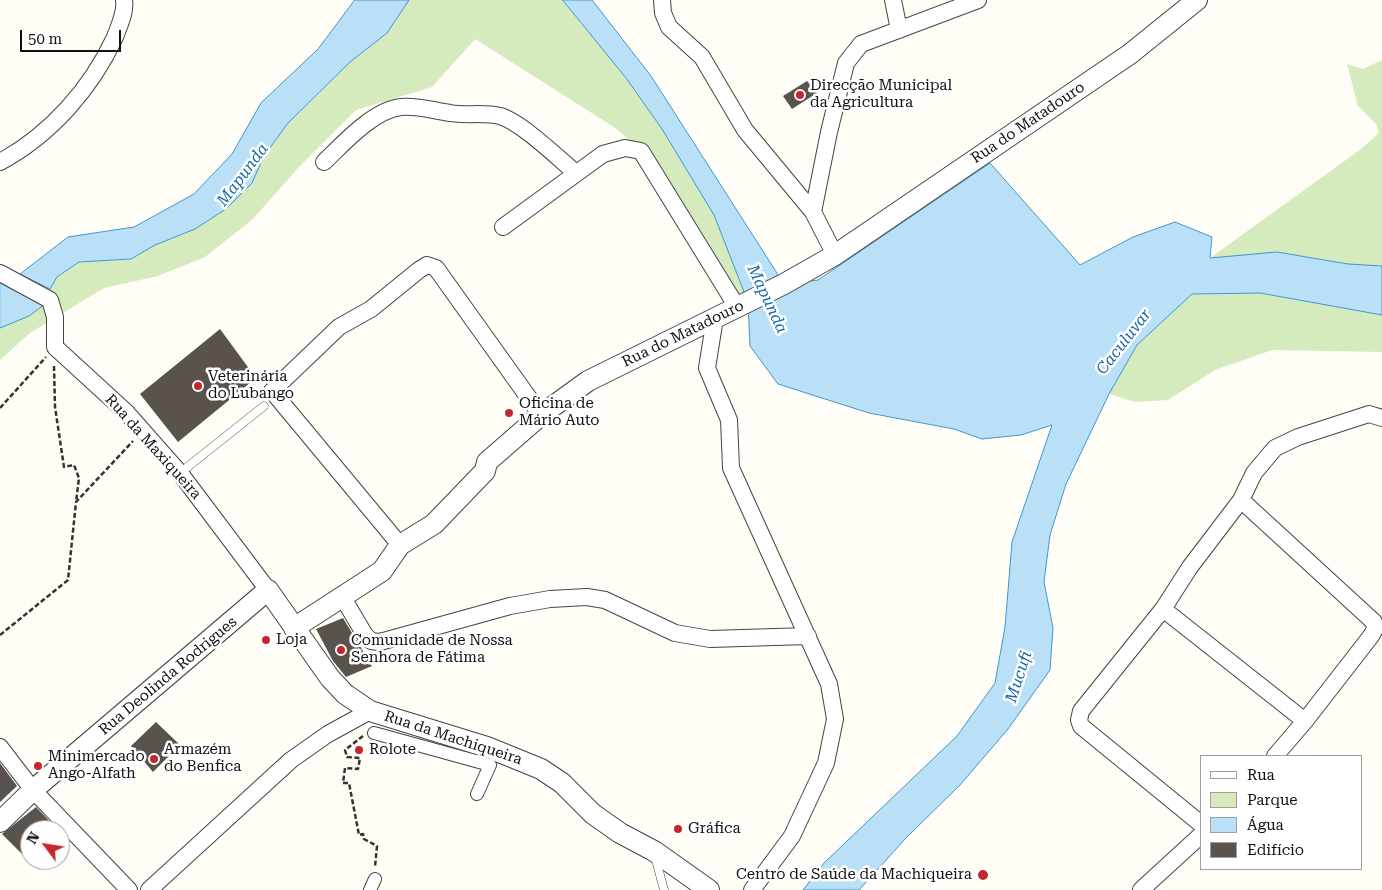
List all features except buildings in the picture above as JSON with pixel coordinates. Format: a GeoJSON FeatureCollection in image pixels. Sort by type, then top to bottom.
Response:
{"type":"FeatureCollection","features":[{"type":"Feature","properties":{"kind":"street"},"geometry":{"type":"LineString","coordinates":[[0,162],[18,152],[63,115],[93,78],[119,26],[124,0]]}},
{"type":"Feature","properties":{"kind":"street"},"geometry":{"type":"LineString","coordinates":[[662,0],[663,13],[669,27],[702,57],[745,130],[813,212],[835,255]]}},
{"type":"Feature","properties":{"kind":"street"},"geometry":{"type":"LineString","coordinates":[[893,0],[899,30]]}},
{"type":"Feature","properties":{"kind":"street"},"geometry":{"type":"LineString","coordinates":[[813,212],[829,132],[846,63],[861,44],[978,0]]}},
{"type":"Feature","properties":{"kind":"street","name":"Rua do Matadouro"},"geometry":{"type":"LineString","coordinates":[[294,628],[344,598],[382,572],[400,545],[434,524],[485,471],[487,462],[541,415],[588,382],[784,284],[835,255],[1130,54],[1197,0]]}},
{"type":"Feature","properties":{"kind":"street"},"geometry":{"type":"LineString","coordinates":[[324,162],[354,133],[377,116],[400,107],[452,114],[502,116],[520,126],[576,172]]}},
{"type":"Feature","properties":{"kind":"street"},"geometry":{"type":"LineString","coordinates":[[503,227],[603,154],[625,148],[641,151],[742,304]]}},
{"type":"Feature","properties":{"kind":"street"},"geometry":{"type":"LineString","coordinates":[[400,545],[272,391],[297,365],[339,327],[371,309],[427,265],[436,268],[541,415]]}},
{"type":"Feature","properties":{"kind":"street"},"geometry":{"type":"LineString","coordinates":[[3,274],[50,300],[54,317],[55,347]]}},
{"type":"Feature","properties":{"kind":"street"},"geometry":{"type":"LineString","coordinates":[[716,318],[707,368],[729,420],[731,468],[829,684],[835,719],[826,763],[792,836],[752,890]]}},
{"type":"Feature","properties":{"kind":"street","name":"Rua da Maxiqueira"},"geometry":{"type":"LineString","coordinates":[[55,347],[127,413],[180,473],[236,545]]}},
{"type":"Feature","properties":{"kind":"street"},"geometry":{"type":"LineString","coordinates":[[1200,823],[1082,726],[1079,720],[1081,711],[1163,609],[1190,567],[1241,500],[1254,473],[1275,448],[1298,437],[1369,414],[1382,418]]}},
{"type":"Feature","properties":{"kind":"street"},"geometry":{"type":"LineString","coordinates":[[1241,500],[1374,622],[1376,640],[1276,755]]}},
{"type":"Feature","properties":{"kind":"street","name":"Rua da Machiqueira"},"geometry":{"type":"LineString","coordinates":[[236,545],[330,678],[345,694],[370,711],[488,747],[541,769],[562,783],[593,814],[620,833],[654,851],[709,890]]}},
{"type":"Feature","properties":{"kind":"street","name":"Rua Deolinda Rodrigues"},"geometry":{"type":"LineString","coordinates":[[0,822],[34,790],[268,590]]}},
{"type":"Feature","properties":{"kind":"street"},"geometry":{"type":"LineString","coordinates":[[344,598],[364,635],[371,641],[380,642],[510,606],[550,599],[586,597],[605,600],[675,633],[710,639],[808,636]]}},
{"type":"Feature","properties":{"kind":"street"},"geometry":{"type":"LineString","coordinates":[[1163,609],[1306,721]]}},
{"type":"Feature","properties":{"kind":"street"},"geometry":{"type":"LineString","coordinates":[[149,890],[291,760],[328,734],[370,711]]}},
{"type":"Feature","properties":{"kind":"street"},"geometry":{"type":"LineString","coordinates":[[374,733],[490,765],[477,794]]}},
{"type":"Feature","properties":{"kind":"street"},"geometry":{"type":"LineString","coordinates":[[0,747],[34,790],[129,890]]}},
{"type":"Feature","properties":{"kind":"street"},"geometry":{"type":"LineString","coordinates":[[1141,890],[1200,836]]}},
{"type":"Feature","properties":{"kind":"lane"},"geometry":{"type":"LineString","coordinates":[[180,473],[264,406]]}},
{"type":"Feature","properties":{"kind":"lane"},"geometry":{"type":"LineString","coordinates":[[654,851],[664,890]]}},
{"type":"Feature","properties":{"kind":"path"},"geometry":{"type":"LineString","coordinates":[[0,408],[55,347]]}},
{"type":"Feature","properties":{"kind":"path"},"geometry":{"type":"LineString","coordinates":[[0,635],[68,580],[79,478],[74,465],[64,467],[55,407],[55,347]]}},
{"type":"Feature","properties":{"kind":"path"},"geometry":{"type":"LineString","coordinates":[[76,502],[142,430]]}},
{"type":"Feature","properties":{"kind":"path"},"geometry":{"type":"LineString","coordinates":[[372,885],[377,846],[364,840],[363,834],[359,835],[349,784],[342,783],[345,768],[358,769],[360,758],[347,757],[345,750],[360,737],[374,733]]}},
{"type":"Feature","properties":{"kind":"green space"},"geometry":{"type":"Polygon","coordinates":[[[409,0],[563,0],[626,78],[662,129],[714,215],[748,302],[737,307],[641,151],[617,129],[475,39],[432,87],[356,110],[298,168],[253,219],[205,257],[158,276],[104,288],[30,333],[0,360],[0,328],[29,316],[50,300],[50,289],[57,278],[79,262],[131,259],[252,183],[264,156],[288,123],[350,62],[387,33],[409,0]]]}},
{"type":"Feature","properties":{"kind":"green space"},"geometry":{"type":"Polygon","coordinates":[[[1382,60],[1382,266],[1210,258],[1361,149],[1379,133],[1376,124],[1358,106],[1347,64],[1363,69],[1382,60]]]}},
{"type":"Feature","properties":{"kind":"green space"},"geometry":{"type":"Polygon","coordinates":[[[1260,293],[1382,315],[1382,352],[1272,350],[1215,370],[1168,400],[1135,402],[1109,394],[1137,345],[1192,294],[1260,293]]]}},
{"type":"Feature","properties":{"kind":"water","name":"Mapunda"},"geometry":{"type":"Polygon","coordinates":[[[355,0],[409,0],[387,33],[350,62],[288,123],[264,156],[252,183],[226,209],[195,229],[155,245],[131,259],[79,262],[57,277],[50,289],[20,274],[68,237],[134,227],[194,194],[232,154],[261,103],[318,49],[355,0]]]}},
{"type":"Feature","properties":{"kind":"water"},"geometry":{"type":"Polygon","coordinates":[[[563,0],[592,0],[651,76],[784,284],[818,280],[990,163],[1080,265],[1133,237],[1175,222],[1212,237],[1210,258],[1277,252],[1348,264],[1382,266],[1382,315],[1260,293],[1192,294],[1137,345],[1109,394],[1066,484],[1050,535],[1044,582],[1053,628],[1050,670],[1008,729],[960,785],[906,838],[859,890],[803,890],[824,863],[957,736],[995,683],[1005,627],[1012,542],[1052,425],[1021,435],[982,439],[954,429],[869,413],[778,384],[750,346],[748,302],[714,215],[662,129],[626,78],[563,0]]]}},
{"type":"Feature","properties":{"kind":"water"},"geometry":{"type":"Polygon","coordinates":[[[0,283],[44,305],[29,316],[0,328],[0,283]]]}},
{"type":"Feature","properties":{"kind":"place","name":"Direcção Municipal da Agricultura"},"geometry":{"type":"Point","coordinates":[800,95]}},
{"type":"Feature","properties":{"kind":"place","name":"Veterinária do Lubango"},"geometry":{"type":"Point","coordinates":[198,386]}},
{"type":"Feature","properties":{"kind":"place","name":"Oficina de Mário Auto"},"geometry":{"type":"Point","coordinates":[509,413]}},
{"type":"Feature","properties":{"kind":"place","name":"Loja"},"geometry":{"type":"Point","coordinates":[266,640]}},
{"type":"Feature","properties":{"kind":"place","name":"Comunidade de Nossa Senhora de Fátima"},"geometry":{"type":"Point","coordinates":[341,650]}},
{"type":"Feature","properties":{"kind":"place","name":"Rolote"},"geometry":{"type":"Point","coordinates":[359,750]}},
{"type":"Feature","properties":{"kind":"place","name":"Armazém do Benfica"},"geometry":{"type":"Point","coordinates":[154,759]}},
{"type":"Feature","properties":{"kind":"place","name":"Minimercado Ango-Alfath"},"geometry":{"type":"Point","coordinates":[38,766]}},
{"type":"Feature","properties":{"kind":"place","name":"Gráfica"},"geometry":{"type":"Point","coordinates":[678,829]}},
{"type":"Feature","properties":{"kind":"place","name":"Centro de Saúde da Machiqueira"},"geometry":{"type":"Point","coordinates":[983,875]}},
{"type":"Feature","properties":{"kind":"water label","name":"Caculuvar"},"geometry":{"type":"Point","coordinates":[1124,342]}},
{"type":"Feature","properties":{"kind":"water label","name":"Mucufi"},"geometry":{"type":"Point","coordinates":[1019,677]}}]}
